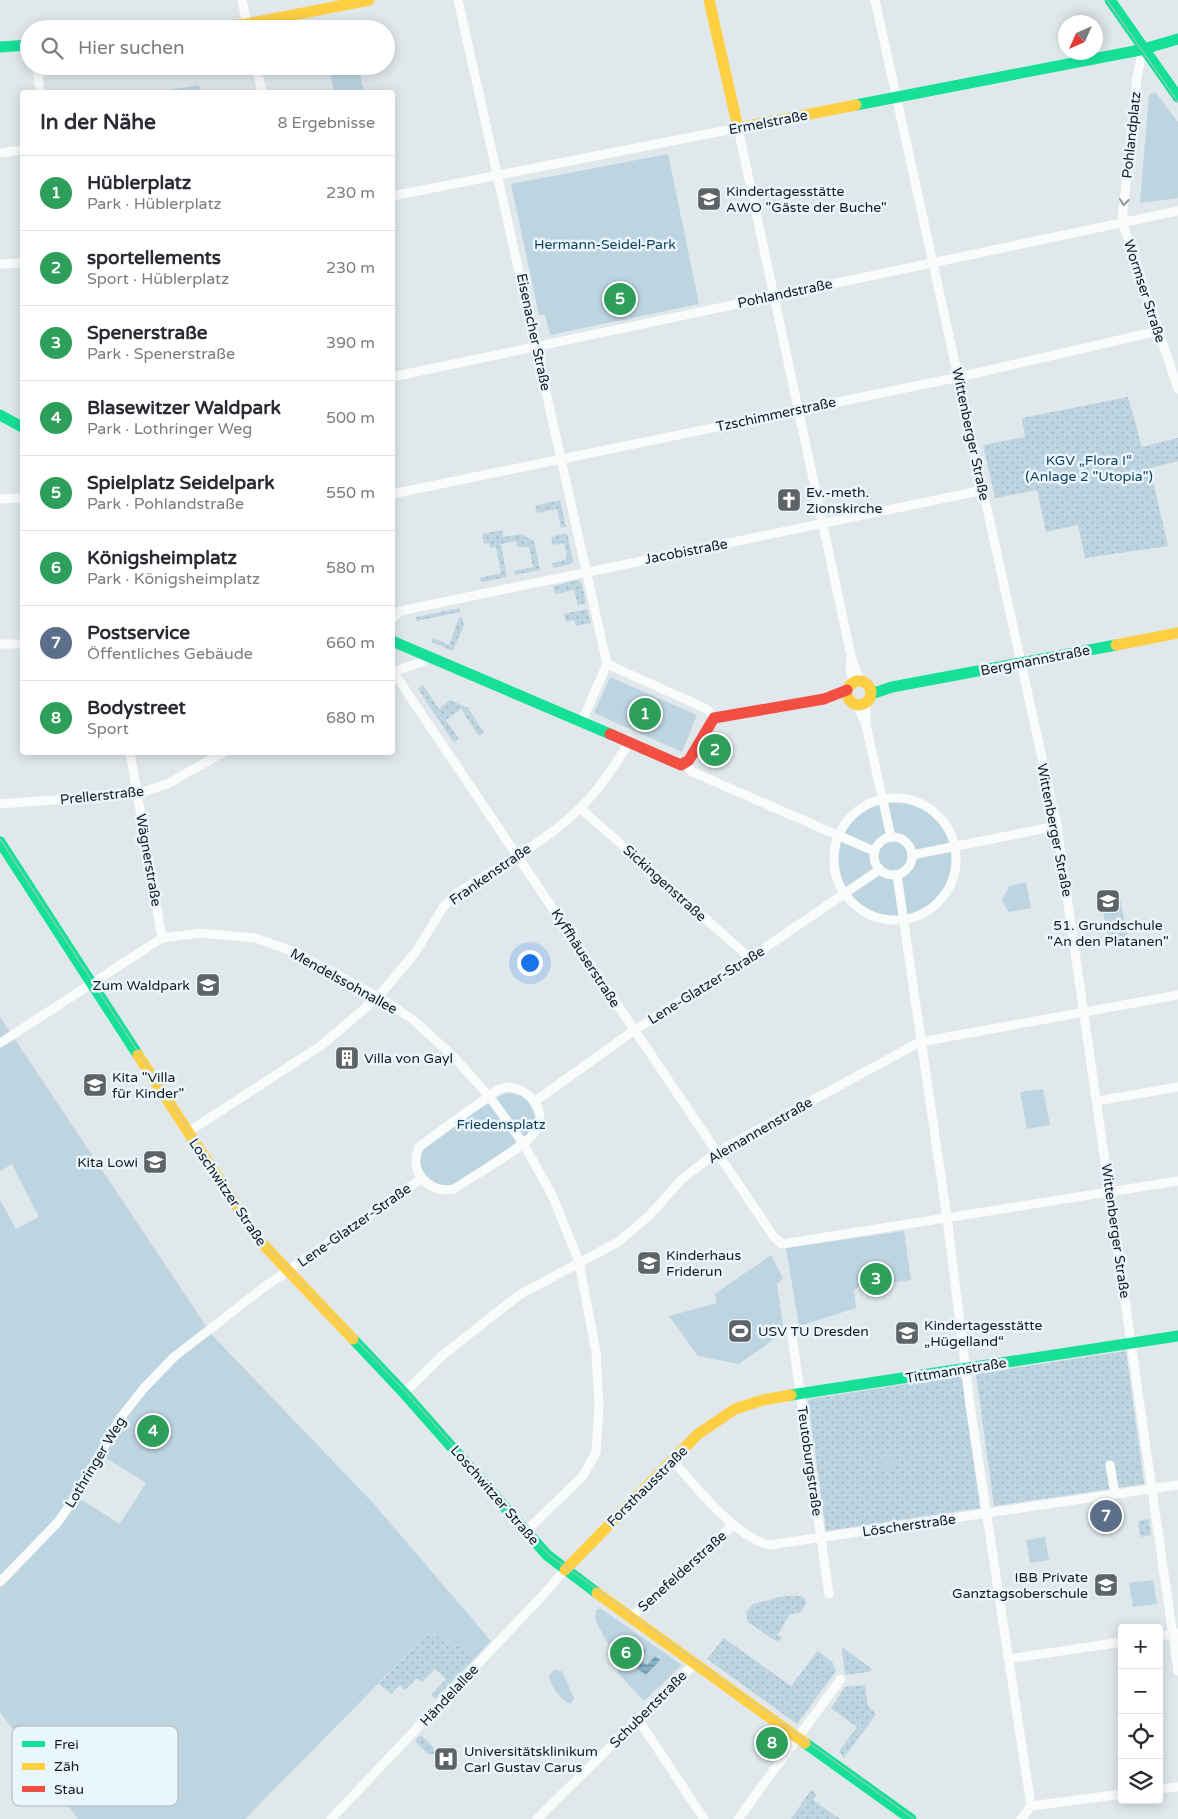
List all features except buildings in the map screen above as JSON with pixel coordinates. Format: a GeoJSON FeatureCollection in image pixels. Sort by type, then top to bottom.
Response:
{"type":"FeatureCollection","features":[{"type":"Feature","properties":{"kind":"street"},"geometry":{"type":"LineString","coordinates":[[242,0],[246,20]]}},
{"type":"Feature","properties":{"kind":"street"},"geometry":{"type":"LineString","coordinates":[[275,20],[369,0]]}},
{"type":"Feature","properties":{"kind":"street","name":"Eisenacher Straße"},"geometry":{"type":"LineString","coordinates":[[458,0],[500,176],[607,664]]}},
{"type":"Feature","properties":{"kind":"street"},"geometry":{"type":"LineString","coordinates":[[709,0],[890,837]]}},
{"type":"Feature","properties":{"kind":"street","name":"Wittenberger Straße"},"geometry":{"type":"LineString","coordinates":[[875,0],[1057,826],[1152,1489],[1176,1634],[1178,1671]]}},
{"type":"Feature","properties":{"kind":"street"},"geometry":{"type":"LineString","coordinates":[[1110,0],[1143,50],[1178,97]]}},
{"type":"Feature","properties":{"kind":"street","name":"Ermelstraße"},"geometry":{"type":"LineString","coordinates":[[395,195],[897,96],[1143,50],[1178,39]]}},
{"type":"Feature","properties":{"kind":"street"},"geometry":{"type":"LineString","coordinates":[[0,47],[20,46]]}},
{"type":"Feature","properties":{"kind":"street","name":"Pohlandplatz"},"geometry":{"type":"LineString","coordinates":[[1122,221],[1137,77],[1143,50]]}},
{"type":"Feature","properties":{"kind":"street"},"geometry":{"type":"LineString","coordinates":[[38,75],[40,90]]}},
{"type":"Feature","properties":{"kind":"street"},"geometry":{"type":"LineString","coordinates":[[258,75],[262,90]]}},
{"type":"Feature","properties":{"kind":"street"},"geometry":{"type":"LineString","coordinates":[[0,153],[20,150]]}},
{"type":"Feature","properties":{"kind":"street","name":"Pohlandstraße"},"geometry":{"type":"LineString","coordinates":[[395,376],[1122,221],[1178,211]]}},
{"type":"Feature","properties":{"kind":"street","name":"Wormser Straße"},"geometry":{"type":"LineString","coordinates":[[1122,221],[1178,389]]}},
{"type":"Feature","properties":{"kind":"street"},"geometry":{"type":"LineString","coordinates":[[0,264],[20,263]]}},
{"type":"Feature","properties":{"kind":"street","name":"Tzschimmerstraße"},"geometry":{"type":"LineString","coordinates":[[395,493],[959,377],[1158,331]]}},
{"type":"Feature","properties":{"kind":"street"},"geometry":{"type":"LineString","coordinates":[[0,415],[20,426]]}},
{"type":"Feature","properties":{"kind":"street","name":"Jacobistraße"},"geometry":{"type":"LineString","coordinates":[[395,616],[400,610],[587,570],[823,524],[984,490]]}},
{"type":"Feature","properties":{"kind":"street"},"geometry":{"type":"LineString","coordinates":[[0,499],[20,498]]}},
{"type":"Feature","properties":{"kind":"street","name":"Bergmannstraße"},"geometry":{"type":"LineString","coordinates":[[714,718],[892,687],[1178,633]]}},
{"type":"Feature","properties":{"kind":"street"},"geometry":{"type":"LineString","coordinates":[[395,642],[674,764],[686,763]]}},
{"type":"Feature","properties":{"kind":"street"},"geometry":{"type":"LineString","coordinates":[[0,644],[20,644]]}},
{"type":"Feature","properties":{"kind":"street"},"geometry":{"type":"LineString","coordinates":[[395,670],[422,662],[425,655]]}},
{"type":"Feature","properties":{"kind":"street"},"geometry":{"type":"LineString","coordinates":[[580,723],[607,664],[707,709],[714,718],[686,763]]}},
{"type":"Feature","properties":{"kind":"street","name":"Kyffhäuserstraße"},"geometry":{"type":"LineString","coordinates":[[395,674],[518,854],[633,1031],[774,1237],[782,1244],[947,1218]]}},
{"type":"Feature","properties":{"kind":"street","name":"Frankenstraße"},"geometry":{"type":"LineString","coordinates":[[188,1132],[322,1045],[378,997],[415,952],[444,906],[456,894],[559,826],[580,808],[610,774],[629,743]]}},
{"type":"Feature","properties":{"kind":"street","name":"Wägnerstraße"},"geometry":{"type":"LineString","coordinates":[[130,755],[162,938]]}},
{"type":"Feature","properties":{"kind":"street","name":"Prellerstraße"},"geometry":{"type":"LineString","coordinates":[[0,804],[137,794],[167,784],[219,755]]}},
{"type":"Feature","properties":{"kind":"street"},"geometry":{"type":"LineString","coordinates":[[686,763],[697,774],[874,852]]}},
{"type":"Feature","properties":{"kind":"street"},"geometry":{"type":"LineString","coordinates":[[882,799],[910,800],[932,810],[947,826],[955,846],[957,861],[955,875],[944,897],[928,912],[903,920],[882,919],[860,910],[844,894],[835,870],[834,858],[838,836],[852,815],[864,806],[882,799]]}},
{"type":"Feature","properties":{"kind":"street","name":"Sickingenstraße"},"geometry":{"type":"LineString","coordinates":[[580,808],[750,958]]}},
{"type":"Feature","properties":{"kind":"street"},"geometry":{"type":"LineString","coordinates":[[912,855],[1057,826]]}},
{"type":"Feature","properties":{"kind":"street"},"geometry":{"type":"LineString","coordinates":[[890,837],[897,837],[908,844],[912,855],[907,870],[897,875],[889,876],[875,865],[874,852],[880,842],[890,837]]}},
{"type":"Feature","properties":{"kind":"street","name":"Loschwitzer Straße"},"geometry":{"type":"LineString","coordinates":[[0,842],[258,1239],[404,1393],[548,1555],[565,1570],[912,1819]]}},
{"type":"Feature","properties":{"kind":"street","name":"Lene-Glatzer-Straße"},"geometry":{"type":"LineString","coordinates":[[534,1102],[633,1031],[750,958],[879,870]]}},
{"type":"Feature","properties":{"kind":"street"},"geometry":{"type":"LineString","coordinates":[[897,875],[947,1218],[966,1369],[1031,1806]]}},
{"type":"Feature","properties":{"kind":"street","name":"Mendelssohnallee"},"geometry":{"type":"LineString","coordinates":[[0,1043],[162,938],[200,933],[256,938],[294,952],[378,997],[412,1019],[452,1055],[489,1096]]}},
{"type":"Feature","properties":{"kind":"street","name":"Alemannenstraße"},"geometry":{"type":"LineString","coordinates":[[404,1393],[443,1355],[519,1295],[618,1242],[649,1216],[682,1179],[716,1152],[920,1042],[1178,995]]}},
{"type":"Feature","properties":{"kind":"street"},"geometry":{"type":"LineString","coordinates":[[513,1087],[524,1092],[534,1102],[539,1109],[540,1118],[535,1132],[523,1143],[454,1188],[443,1191],[434,1188],[421,1178],[415,1163],[418,1147],[489,1096],[498,1090],[513,1087]]}},
{"type":"Feature","properties":{"kind":"street"},"geometry":{"type":"LineString","coordinates":[[1097,1101],[1178,1087]]}},
{"type":"Feature","properties":{"kind":"street"},"geometry":{"type":"LineString","coordinates":[[489,1096],[523,1143],[552,1195],[579,1262],[596,1352],[599,1406],[596,1452],[584,1476],[526,1531]]}},
{"type":"Feature","properties":{"kind":"street","name":"Lene-Glatzer-Straße"},"geometry":{"type":"LineString","coordinates":[[287,1271],[421,1178]]}},
{"type":"Feature","properties":{"kind":"street"},"geometry":{"type":"LineString","coordinates":[[947,1218],[1110,1190],[1178,1181]]}},
{"type":"Feature","properties":{"kind":"street","name":"Lothringer Weg"},"geometry":{"type":"LineString","coordinates":[[0,1582],[58,1522],[79,1492],[119,1420],[143,1389],[206,1330],[287,1271]]}},
{"type":"Feature","properties":{"kind":"street","name":"Teutoburgstraße"},"geometry":{"type":"LineString","coordinates":[[791,1329],[829,1594]]}},
{"type":"Feature","properties":{"kind":"street","name":"Tittmannstraße"},"geometry":{"type":"LineString","coordinates":[[735,1409],[763,1400],[800,1393],[1178,1336]]}},
{"type":"Feature","properties":{"kind":"street","name":"Forsthausstraße"},"geometry":{"type":"LineString","coordinates":[[565,1570],[698,1434],[735,1409]]}},
{"type":"Feature","properties":{"kind":"street","name":"Löscherstraße"},"geometry":{"type":"LineString","coordinates":[[672,1460],[733,1525],[745,1535],[769,1545],[1178,1485]]}},
{"type":"Feature","properties":{"kind":"street"},"geometry":{"type":"LineString","coordinates":[[1110,1465],[1115,1494]]}},
{"type":"Feature","properties":{"kind":"street","name":"Senefelderstraße"},"geometry":{"type":"LineString","coordinates":[[631,1617],[733,1525]]}},
{"type":"Feature","properties":{"kind":"street","name":"Händelallee"},"geometry":{"type":"LineString","coordinates":[[331,1819],[565,1570]]}},
{"type":"Feature","properties":{"kind":"street"},"geometry":{"type":"LineString","coordinates":[[1163,1636],[1176,1634]]}},
{"type":"Feature","properties":{"kind":"street"},"geometry":{"type":"LineString","coordinates":[[1008,1659],[1118,1643]]}},
{"type":"Feature","properties":{"kind":"street","name":"Schubertstraße"},"geometry":{"type":"LineString","coordinates":[[537,1819],[695,1663]]}},
{"type":"Feature","properties":{"kind":"street"},"geometry":{"type":"LineString","coordinates":[[738,1819],[842,1679]]}},
{"type":"Feature","properties":{"kind":"street"},"geometry":{"type":"LineString","coordinates":[[638,1719],[704,1819]]}},
{"type":"Feature","properties":{"kind":"street"},"geometry":{"type":"LineString","coordinates":[[1163,1789],[1178,1787]]}},
{"type":"Feature","properties":{"kind":"street"},"geometry":{"type":"LineString","coordinates":[[1021,1819],[1031,1806],[1118,1795]]}},
{"type":"Feature","properties":{"kind":"green space"},"geometry":{"type":"Polygon","coordinates":[[[331,75],[360,75],[364,90],[334,90],[331,75]]]}},
{"type":"Feature","properties":{"kind":"green space"},"geometry":{"type":"Polygon","coordinates":[[[199,85],[200,90],[169,90],[199,85]]]}},
{"type":"Feature","properties":{"kind":"green space"},"geometry":{"type":"Polygon","coordinates":[[[1155,92],[1178,122],[1178,198],[1140,203],[1149,95],[1155,92]]]}},
{"type":"Feature","properties":{"kind":"green space","name":"Hermann-Seidel-Park"},"geometry":{"type":"Polygon","coordinates":[[[668,154],[699,304],[550,335],[545,315],[539,315],[511,184],[668,154]]]}},
{"type":"Feature","properties":{"kind":"green space","name":"KGV „Flora I“ (Anlage 2 \"Utopia\")"},"geometry":{"type":"Polygon","coordinates":[[[1128,397],[1142,447],[1178,438],[1178,461],[1150,468],[1168,546],[1085,558],[1078,525],[1046,532],[1037,490],[995,498],[983,445],[1025,437],[1022,418],[1128,397]]]}},
{"type":"Feature","properties":{"kind":"green space"},"geometry":{"type":"Polygon","coordinates":[[[560,500],[566,527],[561,528],[557,509],[537,513],[535,506],[560,500]]]}},
{"type":"Feature","properties":{"kind":"green space"},"geometry":{"type":"Polygon","coordinates":[[[502,530],[503,537],[521,534],[534,541],[540,570],[515,575],[514,571],[533,567],[529,547],[517,547],[516,541],[501,544],[507,577],[481,582],[480,578],[501,573],[496,547],[490,548],[489,543],[484,544],[482,534],[502,530]]]}},
{"type":"Feature","properties":{"kind":"green space"},"geometry":{"type":"Polygon","coordinates":[[[567,533],[573,561],[571,564],[553,568],[552,563],[565,560],[567,557],[564,543],[553,545],[551,537],[567,533]]]}},
{"type":"Feature","properties":{"kind":"green space"},"geometry":{"type":"Polygon","coordinates":[[[578,580],[582,584],[586,603],[578,605],[574,590],[555,594],[553,586],[578,580]]]}},
{"type":"Feature","properties":{"kind":"green space"},"geometry":{"type":"Polygon","coordinates":[[[460,608],[460,612],[417,621],[416,617],[460,608]]]}},
{"type":"Feature","properties":{"kind":"green space"},"geometry":{"type":"Polygon","coordinates":[[[587,609],[591,623],[576,626],[574,620],[566,622],[564,614],[587,609]]]}},
{"type":"Feature","properties":{"kind":"green space"},"geometry":{"type":"Polygon","coordinates":[[[462,617],[464,625],[453,651],[431,642],[433,638],[449,645],[459,618],[462,617]]]}},
{"type":"Feature","properties":{"kind":"green space"},"geometry":{"type":"Polygon","coordinates":[[[610,677],[697,715],[682,752],[594,713],[610,677]]]}},
{"type":"Feature","properties":{"kind":"green space"},"geometry":{"type":"Polygon","coordinates":[[[423,685],[439,709],[450,700],[468,708],[484,732],[479,736],[461,709],[446,720],[459,739],[454,743],[418,689],[423,685]]]}},
{"type":"Feature","properties":{"kind":"green space"},"geometry":{"type":"Polygon","coordinates":[[[895,801],[918,805],[937,818],[950,837],[954,860],[950,883],[937,902],[918,915],[895,919],[872,915],[853,902],[840,883],[836,860],[840,837],[853,818],[872,805],[895,801]]]}},
{"type":"Feature","properties":{"kind":"green space"},"geometry":{"type":"Polygon","coordinates":[[[1026,882],[1031,908],[1009,912],[1002,901],[1009,886],[1026,882]]]}},
{"type":"Feature","properties":{"kind":"green space"},"geometry":{"type":"Polygon","coordinates":[[[1120,898],[1128,939],[1109,943],[1101,901],[1120,898]]]}},
{"type":"Feature","properties":{"kind":"green space"},"geometry":{"type":"Polygon","coordinates":[[[0,1017],[212,1335],[373,1503],[491,1641],[475,1658],[464,1649],[429,1632],[245,1819],[78,1819],[69,1806],[178,1806],[178,1726],[12,1726],[12,1728],[0,1712],[0,1200],[16,1229],[39,1217],[12,1164],[0,1171],[0,1017]],[[106,1458],[80,1499],[120,1524],[146,1483],[106,1458]]]}},
{"type":"Feature","properties":{"kind":"green space"},"geometry":{"type":"Polygon","coordinates":[[[1043,1089],[1050,1125],[1027,1129],[1020,1092],[1043,1089]]]}},
{"type":"Feature","properties":{"kind":"green space","name":"Friedensplatz"},"geometry":{"type":"Polygon","coordinates":[[[509,1093],[523,1096],[530,1104],[536,1119],[528,1135],[453,1185],[445,1187],[424,1173],[421,1168],[421,1156],[429,1144],[501,1095],[509,1093]]]}},
{"type":"Feature","properties":{"kind":"green space"},"geometry":{"type":"Polygon","coordinates":[[[904,1231],[911,1280],[859,1287],[854,1290],[856,1308],[799,1326],[786,1248],[904,1231]]]}},
{"type":"Feature","properties":{"kind":"green space"},"geometry":{"type":"Polygon","coordinates":[[[771,1255],[783,1278],[777,1284],[784,1332],[739,1364],[698,1356],[669,1316],[717,1303],[715,1294],[771,1255]]]}},
{"type":"Feature","properties":{"kind":"green space"},"geometry":{"type":"Polygon","coordinates":[[[1126,1351],[1144,1484],[994,1506],[976,1374],[1126,1351]]]}},
{"type":"Feature","properties":{"kind":"green space"},"geometry":{"type":"Polygon","coordinates":[[[959,1376],[962,1379],[980,1508],[826,1531],[808,1401],[810,1399],[959,1376]]]}},
{"type":"Feature","properties":{"kind":"green space"},"geometry":{"type":"Polygon","coordinates":[[[894,1457],[896,1469],[880,1471],[879,1458],[894,1457]]]}},
{"type":"Feature","properties":{"kind":"green space"},"geometry":{"type":"Polygon","coordinates":[[[1149,1519],[1151,1535],[1140,1537],[1138,1521],[1149,1519]]]}},
{"type":"Feature","properties":{"kind":"green space"},"geometry":{"type":"Polygon","coordinates":[[[1045,1537],[1049,1560],[1030,1563],[1026,1540],[1045,1537]]]}},
{"type":"Feature","properties":{"kind":"green space"},"geometry":{"type":"Polygon","coordinates":[[[1153,1580],[1157,1604],[1133,1607],[1129,1583],[1153,1580]]]}},
{"type":"Feature","properties":{"kind":"green space"},"geometry":{"type":"Polygon","coordinates":[[[784,1596],[801,1596],[805,1599],[806,1604],[800,1613],[790,1614],[777,1636],[783,1636],[779,1641],[774,1640],[748,1622],[746,1612],[753,1604],[784,1596]]]}},
{"type":"Feature","properties":{"kind":"green space"},"geometry":{"type":"Polygon","coordinates":[[[600,1608],[682,1665],[644,1701],[618,1673],[616,1660],[595,1619],[596,1610],[600,1608]]]}},
{"type":"Feature","properties":{"kind":"green space"},"geometry":{"type":"Polygon","coordinates":[[[429,1632],[464,1649],[475,1658],[435,1699],[431,1695],[446,1679],[435,1669],[422,1682],[417,1678],[405,1690],[400,1685],[391,1694],[379,1684],[429,1632]]]}},
{"type":"Feature","properties":{"kind":"green space"},"geometry":{"type":"Polygon","coordinates":[[[724,1638],[791,1686],[818,1651],[832,1662],[836,1671],[797,1724],[707,1659],[724,1638]]]}},
{"type":"Feature","properties":{"kind":"green space"},"geometry":{"type":"Polygon","coordinates":[[[842,1647],[872,1669],[869,1672],[845,1675],[842,1647]]]}},
{"type":"Feature","properties":{"kind":"green space"},"geometry":{"type":"Polygon","coordinates":[[[554,1670],[562,1671],[574,1698],[571,1704],[560,1696],[551,1683],[549,1675],[554,1670]]]}},
{"type":"Feature","properties":{"kind":"green space"},"geometry":{"type":"Polygon","coordinates":[[[865,1685],[868,1706],[876,1714],[844,1758],[839,1751],[857,1727],[831,1708],[845,1687],[865,1685]]]}},
{"type":"Feature","properties":{"kind":"green space"},"geometry":{"type":"Polygon","coordinates":[[[421,1735],[434,1748],[434,1754],[428,1754],[415,1741],[421,1735]]]}},
{"type":"Feature","properties":{"kind":"green space"},"geometry":{"type":"Polygon","coordinates":[[[811,1790],[817,1795],[813,1800],[840,1819],[791,1819],[811,1790]]]}},
{"type":"Feature","properties":{"kind":"water"},"geometry":{"type":"Polygon","coordinates":[[[642,1647],[646,1650],[641,1661],[647,1665],[655,1656],[660,1660],[646,1675],[633,1666],[642,1647]]]}},
{"type":"Feature","properties":{"kind":"tram line"},"geometry":{"type":"LineString","coordinates":[[1107,0],[1178,102]]}},
{"type":"Feature","properties":{"kind":"tram line"},"geometry":{"type":"LineString","coordinates":[[0,839],[259,1238],[405,1391],[548,1554],[914,1819]]}},
{"type":"Feature","properties":{"kind":"traffic: fast"},"geometry":{"type":"LineString","coordinates":[[1110,0],[1178,97]]}},
{"type":"Feature","properties":{"kind":"traffic: fast"},"geometry":{"type":"LineString","coordinates":[[856,105],[1140,50],[1178,39]]}},
{"type":"Feature","properties":{"kind":"traffic: fast"},"geometry":{"type":"LineString","coordinates":[[0,47],[20,46]]}},
{"type":"Feature","properties":{"kind":"traffic: fast"},"geometry":{"type":"LineString","coordinates":[[0,415],[20,426]]}},
{"type":"Feature","properties":{"kind":"traffic: fast"},"geometry":{"type":"LineString","coordinates":[[395,642],[610,734]]}},
{"type":"Feature","properties":{"kind":"traffic: fast"},"geometry":{"type":"LineString","coordinates":[[871,694],[892,687],[1116,645]]}},
{"type":"Feature","properties":{"kind":"traffic: fast"},"geometry":{"type":"LineString","coordinates":[[0,842],[138,1055]]}},
{"type":"Feature","properties":{"kind":"traffic: fast"},"geometry":{"type":"LineString","coordinates":[[791,1395],[1178,1336]]}},
{"type":"Feature","properties":{"kind":"traffic: fast"},"geometry":{"type":"LineString","coordinates":[[353,1339],[404,1393],[547,1555],[597,1593]]}},
{"type":"Feature","properties":{"kind":"traffic: fast"},"geometry":{"type":"LineString","coordinates":[[805,1743],[911,1819]]}},
{"type":"Feature","properties":{"kind":"traffic: slow"},"geometry":{"type":"LineString","coordinates":[[267,20],[369,0]]}},
{"type":"Feature","properties":{"kind":"traffic: slow"},"geometry":{"type":"LineString","coordinates":[[709,0],[738,128],[856,105]]}},
{"type":"Feature","properties":{"kind":"traffic: slow"},"geometry":{"type":"LineString","coordinates":[[1116,645],[1178,633]]}},
{"type":"Feature","properties":{"kind":"traffic: slow"},"geometry":{"type":"LineString","coordinates":[[859,681],[864,682],[870,688],[871,693],[870,698],[864,704],[859,705],[854,704],[848,698],[847,693],[848,688],[854,682],[859,681]]}},
{"type":"Feature","properties":{"kind":"traffic: slow"},"geometry":{"type":"LineString","coordinates":[[138,1055],[258,1239],[353,1339]]}},
{"type":"Feature","properties":{"kind":"traffic: slow"},"geometry":{"type":"LineString","coordinates":[[565,1570],[698,1434],[735,1409],[763,1400],[791,1395]]}},
{"type":"Feature","properties":{"kind":"traffic: slow"},"geometry":{"type":"LineString","coordinates":[[597,1593],[805,1743]]}},
{"type":"Feature","properties":{"kind":"traffic: jam"},"geometry":{"type":"LineString","coordinates":[[610,734],[681,765],[689,760],[714,718],[824,699],[847,690]]}},
{"type":"Feature","properties":{"kind":"place","name":"Kindertagesstätte AWO \"Gäste der Buche\""},"geometry":{"type":"Point","coordinates":[709,199]}},
{"type":"Feature","properties":{"kind":"place","name":"Spielplatz Seidelpark"},"geometry":{"type":"Point","coordinates":[620,299]}},
{"type":"Feature","properties":{"kind":"place","name":"Ev.-meth. Zionskirche"},"geometry":{"type":"Point","coordinates":[789,500]}},
{"type":"Feature","properties":{"kind":"place","name":"Hüblerplatz"},"geometry":{"type":"Point","coordinates":[645,714]}},
{"type":"Feature","properties":{"kind":"place","name":"sportellements"},"geometry":{"type":"Point","coordinates":[715,750]}},
{"type":"Feature","properties":{"kind":"place","name":"51. Grundschule \"An den Platanen\""},"geometry":{"type":"Point","coordinates":[1108,901]}},
{"type":"Feature","properties":{"kind":"place","name":"Zum Waldpark"},"geometry":{"type":"Point","coordinates":[208,985]}},
{"type":"Feature","properties":{"kind":"place","name":"Villa von Gayl"},"geometry":{"type":"Point","coordinates":[347,1058]}},
{"type":"Feature","properties":{"kind":"place","name":"Kita \"Villa für Kinder\""},"geometry":{"type":"Point","coordinates":[95,1085]}},
{"type":"Feature","properties":{"kind":"place","name":"Kita Lowi"},"geometry":{"type":"Point","coordinates":[155,1162]}},
{"type":"Feature","properties":{"kind":"place","name":"Kinderhaus Friderun"},"geometry":{"type":"Point","coordinates":[649,1263]}},
{"type":"Feature","properties":{"kind":"place","name":"Spenerstraße"},"geometry":{"type":"Point","coordinates":[876,1279]}},
{"type":"Feature","properties":{"kind":"place","name":"USV TU Dresden"},"geometry":{"type":"Point","coordinates":[740,1331]}},
{"type":"Feature","properties":{"kind":"place","name":"Kindertagesstätte „Hügelland“"},"geometry":{"type":"Point","coordinates":[907,1333]}},
{"type":"Feature","properties":{"kind":"place","name":"Blasewitzer Waldpark"},"geometry":{"type":"Point","coordinates":[153,1431]}},
{"type":"Feature","properties":{"kind":"place","name":"Postservice"},"geometry":{"type":"Point","coordinates":[1106,1516]}},
{"type":"Feature","properties":{"kind":"place","name":"IBB Private Ganztagsoberschule"},"geometry":{"type":"Point","coordinates":[1106,1585]}},
{"type":"Feature","properties":{"kind":"place","name":"Königsheimplatz"},"geometry":{"type":"Point","coordinates":[626,1653]}},
{"type":"Feature","properties":{"kind":"place","name":"Bodystreet"},"geometry":{"type":"Point","coordinates":[772,1743]}},
{"type":"Feature","properties":{"kind":"place","name":"Universitätsklinikum Carl Gustav Carus"},"geometry":{"type":"Point","coordinates":[446,1759]}}]}
